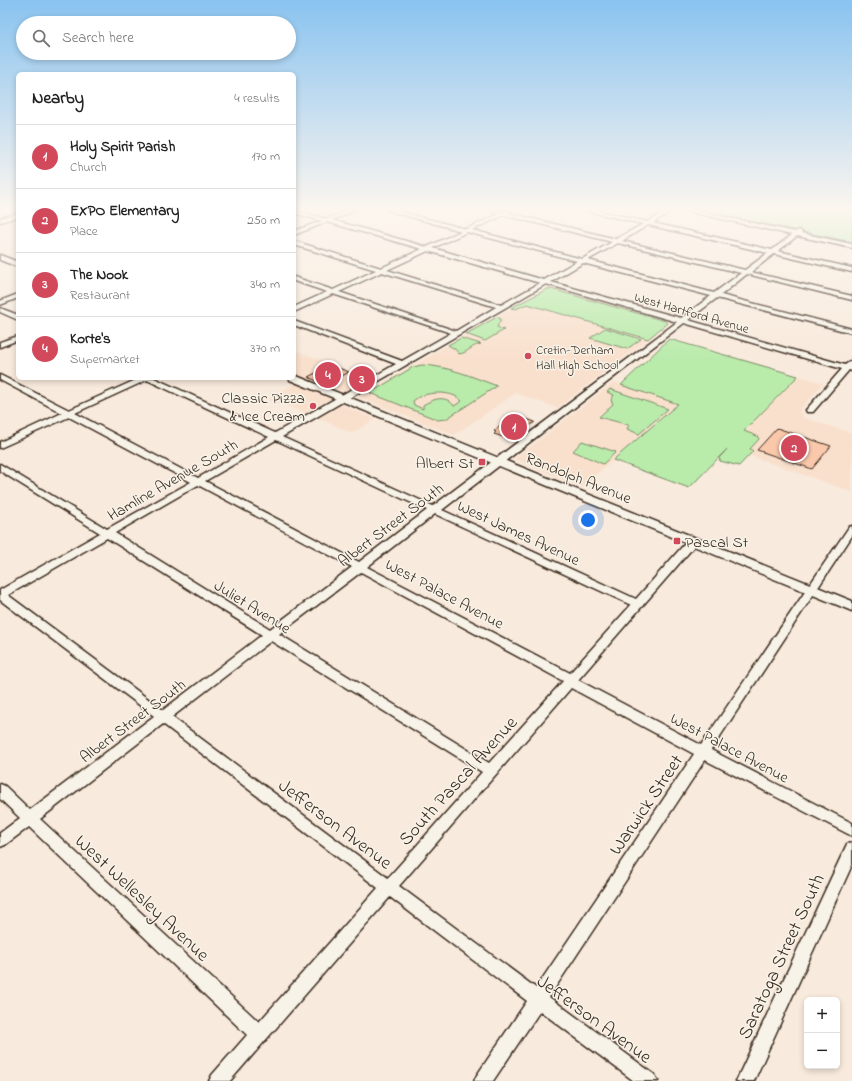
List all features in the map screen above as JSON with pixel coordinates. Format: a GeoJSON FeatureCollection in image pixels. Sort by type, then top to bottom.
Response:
{"type":"FeatureCollection","features":[{"type":"Feature","properties":{"kind":"main road","name":"Randolph Avenue"},"geometry":{"type":"LineString","coordinates":[[296,379],[852,606]]}},
{"type":"Feature","properties":{"kind":"street"},"geometry":{"type":"LineString","coordinates":[[351,260],[502,307]]}},
{"type":"Feature","properties":{"kind":"street"},"geometry":{"type":"LineString","coordinates":[[296,309],[402,260]]}},
{"type":"Feature","properties":{"kind":"street","name":"West Hartford Avenue"},"geometry":{"type":"LineString","coordinates":[[468,260],[682,321],[850,366]]}},
{"type":"Feature","properties":{"kind":"street"},"geometry":{"type":"LineString","coordinates":[[698,260],[852,298]]}},
{"type":"Feature","properties":{"kind":"street","name":"Albert Street South"},"geometry":{"type":"LineString","coordinates":[[0,840],[762,260]]}},
{"type":"Feature","properties":{"kind":"street"},"geometry":{"type":"LineString","coordinates":[[810,260],[852,270]]}},
{"type":"Feature","properties":{"kind":"street"},"geometry":{"type":"LineString","coordinates":[[582,261],[852,331]]}},
{"type":"Feature","properties":{"kind":"street","name":"Hamline Avenue South"},"geometry":{"type":"LineString","coordinates":[[0,595],[582,261]]}},
{"type":"Feature","properties":{"kind":"street"},"geometry":{"type":"LineString","coordinates":[[296,280],[456,333]]}},
{"type":"Feature","properties":{"kind":"street"},"geometry":{"type":"LineString","coordinates":[[0,296],[16,291]]}},
{"type":"Feature","properties":{"kind":"street"},"geometry":{"type":"LineString","coordinates":[[0,303],[16,297]]}},
{"type":"Feature","properties":{"kind":"street"},"geometry":{"type":"LineString","coordinates":[[0,310],[16,317]]}},
{"type":"Feature","properties":{"kind":"street"},"geometry":{"type":"LineString","coordinates":[[296,324],[402,364]]}},
{"type":"Feature","properties":{"kind":"street"},"geometry":{"type":"LineString","coordinates":[[0,345],[16,339]]}},
{"type":"Feature","properties":{"kind":"street"},"geometry":{"type":"LineString","coordinates":[[810,410],[850,366]]}},
{"type":"Feature","properties":{"kind":"street","name":"West Palace Avenue"},"geometry":{"type":"LineString","coordinates":[[0,377],[564,675],[576,686],[852,830]]}},
{"type":"Feature","properties":{"kind":"street"},"geometry":{"type":"LineString","coordinates":[[0,445],[143,380]]}},
{"type":"Feature","properties":{"kind":"street","name":"West James Avenue"},"geometry":{"type":"LineString","coordinates":[[151,380],[638,604]]}},
{"type":"Feature","properties":{"kind":"street","name":"Juliet Avenue"},"geometry":{"type":"LineString","coordinates":[[0,467],[490,771]]}},
{"type":"Feature","properties":{"kind":"street","name":"Warwick Street"},"geometry":{"type":"LineString","coordinates":[[483,1081],[852,529]]}},
{"type":"Feature","properties":{"kind":"street","name":"South Pascal Avenue"},"geometry":{"type":"LineString","coordinates":[[218,1081],[693,541]]}},
{"type":"Feature","properties":{"kind":"street","name":"Jefferson Avenue"},"geometry":{"type":"LineString","coordinates":[[0,595],[163,716],[537,1000],[649,1081]]}},
{"type":"Feature","properties":{"kind":"street","name":"West Wellesley Avenue"},"geometry":{"type":"LineString","coordinates":[[0,790],[259,1034]]}},
{"type":"Feature","properties":{"kind":"street","name":"Saratoga Street South"},"geometry":{"type":"LineString","coordinates":[[745,1081],[852,849]]}},
{"type":"Feature","properties":{"kind":"shaded area","name":"Cretin-Derham Hall High School"},"geometry":{"type":"Polygon","coordinates":[[[549,287],[671,322],[557,408],[516,393],[454,435],[359,397],[549,287]]]}},
{"type":"Feature","properties":{"kind":"shaded area"},"geometry":{"type":"Polygon","coordinates":[[[296,351],[352,372],[366,379],[344,392],[333,388],[321,395],[331,399],[305,413],[268,399],[302,380],[296,378],[296,351]]]}},
{"type":"Feature","properties":{"kind":"shaded area"},"geometry":{"type":"Polygon","coordinates":[[[798,376],[823,383],[799,411],[804,418],[852,433],[852,492],[729,448],[798,376]]]}},
{"type":"Feature","properties":{"kind":"shaded area"},"geometry":{"type":"Polygon","coordinates":[[[614,382],[678,403],[582,487],[514,459],[614,382]]]}},
{"type":"Feature","properties":{"kind":"shaded area"},"geometry":{"type":"Polygon","coordinates":[[[342,405],[375,419],[352,433],[318,418],[342,405]]]}},
{"type":"Feature","properties":{"kind":"green space"},"geometry":{"type":"Polygon","coordinates":[[[547,289],[665,321],[667,323],[648,339],[527,304],[516,309],[511,308],[547,289]]]}},
{"type":"Feature","properties":{"kind":"green space"},"geometry":{"type":"Polygon","coordinates":[[[497,317],[501,319],[497,327],[504,330],[485,341],[466,334],[497,317]]]}},
{"type":"Feature","properties":{"kind":"green space"},"geometry":{"type":"Polygon","coordinates":[[[605,328],[641,339],[627,349],[590,338],[605,328]]]}},
{"type":"Feature","properties":{"kind":"green space"},"geometry":{"type":"Polygon","coordinates":[[[461,338],[481,344],[459,354],[455,349],[448,345],[461,338]]]}},
{"type":"Feature","properties":{"kind":"green space"},"geometry":{"type":"Polygon","coordinates":[[[669,339],[798,376],[744,431],[757,436],[759,439],[750,449],[753,451],[739,466],[720,461],[719,458],[727,449],[689,488],[613,460],[678,404],[621,385],[669,339]]]}},
{"type":"Feature","properties":{"kind":"green space"},"geometry":{"type":"Polygon","coordinates":[[[422,365],[441,367],[460,372],[497,386],[446,419],[438,420],[370,393],[413,367],[422,365]],[[442,393],[423,395],[413,401],[414,405],[423,409],[423,405],[439,399],[447,400],[454,406],[462,401],[450,394],[442,393]]]}},
{"type":"Feature","properties":{"kind":"green space"},"geometry":{"type":"Polygon","coordinates":[[[610,389],[668,409],[639,434],[627,429],[629,425],[599,417],[613,404],[611,400],[614,395],[607,392],[610,389]]]}},
{"type":"Feature","properties":{"kind":"green space"},"geometry":{"type":"Polygon","coordinates":[[[582,441],[616,452],[603,464],[573,451],[582,441]]]}},
{"type":"Feature","properties":{"kind":"building"},"geometry":{"type":"Polygon","coordinates":[[[331,365],[349,372],[326,385],[308,377],[331,365]]]}},
{"type":"Feature","properties":{"kind":"building"},"geometry":{"type":"Polygon","coordinates":[[[513,414],[535,422],[525,429],[518,429],[506,438],[494,434],[496,432],[494,431],[505,422],[503,421],[513,414]]]}},
{"type":"Feature","properties":{"kind":"building"},"geometry":{"type":"Polygon","coordinates":[[[777,428],[831,446],[812,469],[757,450],[777,428]]]}},
{"type":"Feature","properties":{"kind":"place","name":"Cretin-Derham Hall High School"},"geometry":{"type":"Point","coordinates":[528,356]}},
{"type":"Feature","properties":{"kind":"place","name":"Korte's"},"geometry":{"type":"Point","coordinates":[328,375]}},
{"type":"Feature","properties":{"kind":"place","name":"The Nook"},"geometry":{"type":"Point","coordinates":[362,379]}},
{"type":"Feature","properties":{"kind":"place","name":"Classic Pizza & Ice Cream"},"geometry":{"type":"Point","coordinates":[313,406]}},
{"type":"Feature","properties":{"kind":"place","name":"Holy Spirit Parish"},"geometry":{"type":"Point","coordinates":[514,427]}},
{"type":"Feature","properties":{"kind":"place","name":"EXPO Elementary"},"geometry":{"type":"Point","coordinates":[794,448]}},
{"type":"Feature","properties":{"kind":"place","name":"Albert St"},"geometry":{"type":"Point","coordinates":[482,462]}},
{"type":"Feature","properties":{"kind":"place","name":"Pascal St"},"geometry":{"type":"Point","coordinates":[677,541]}}]}
